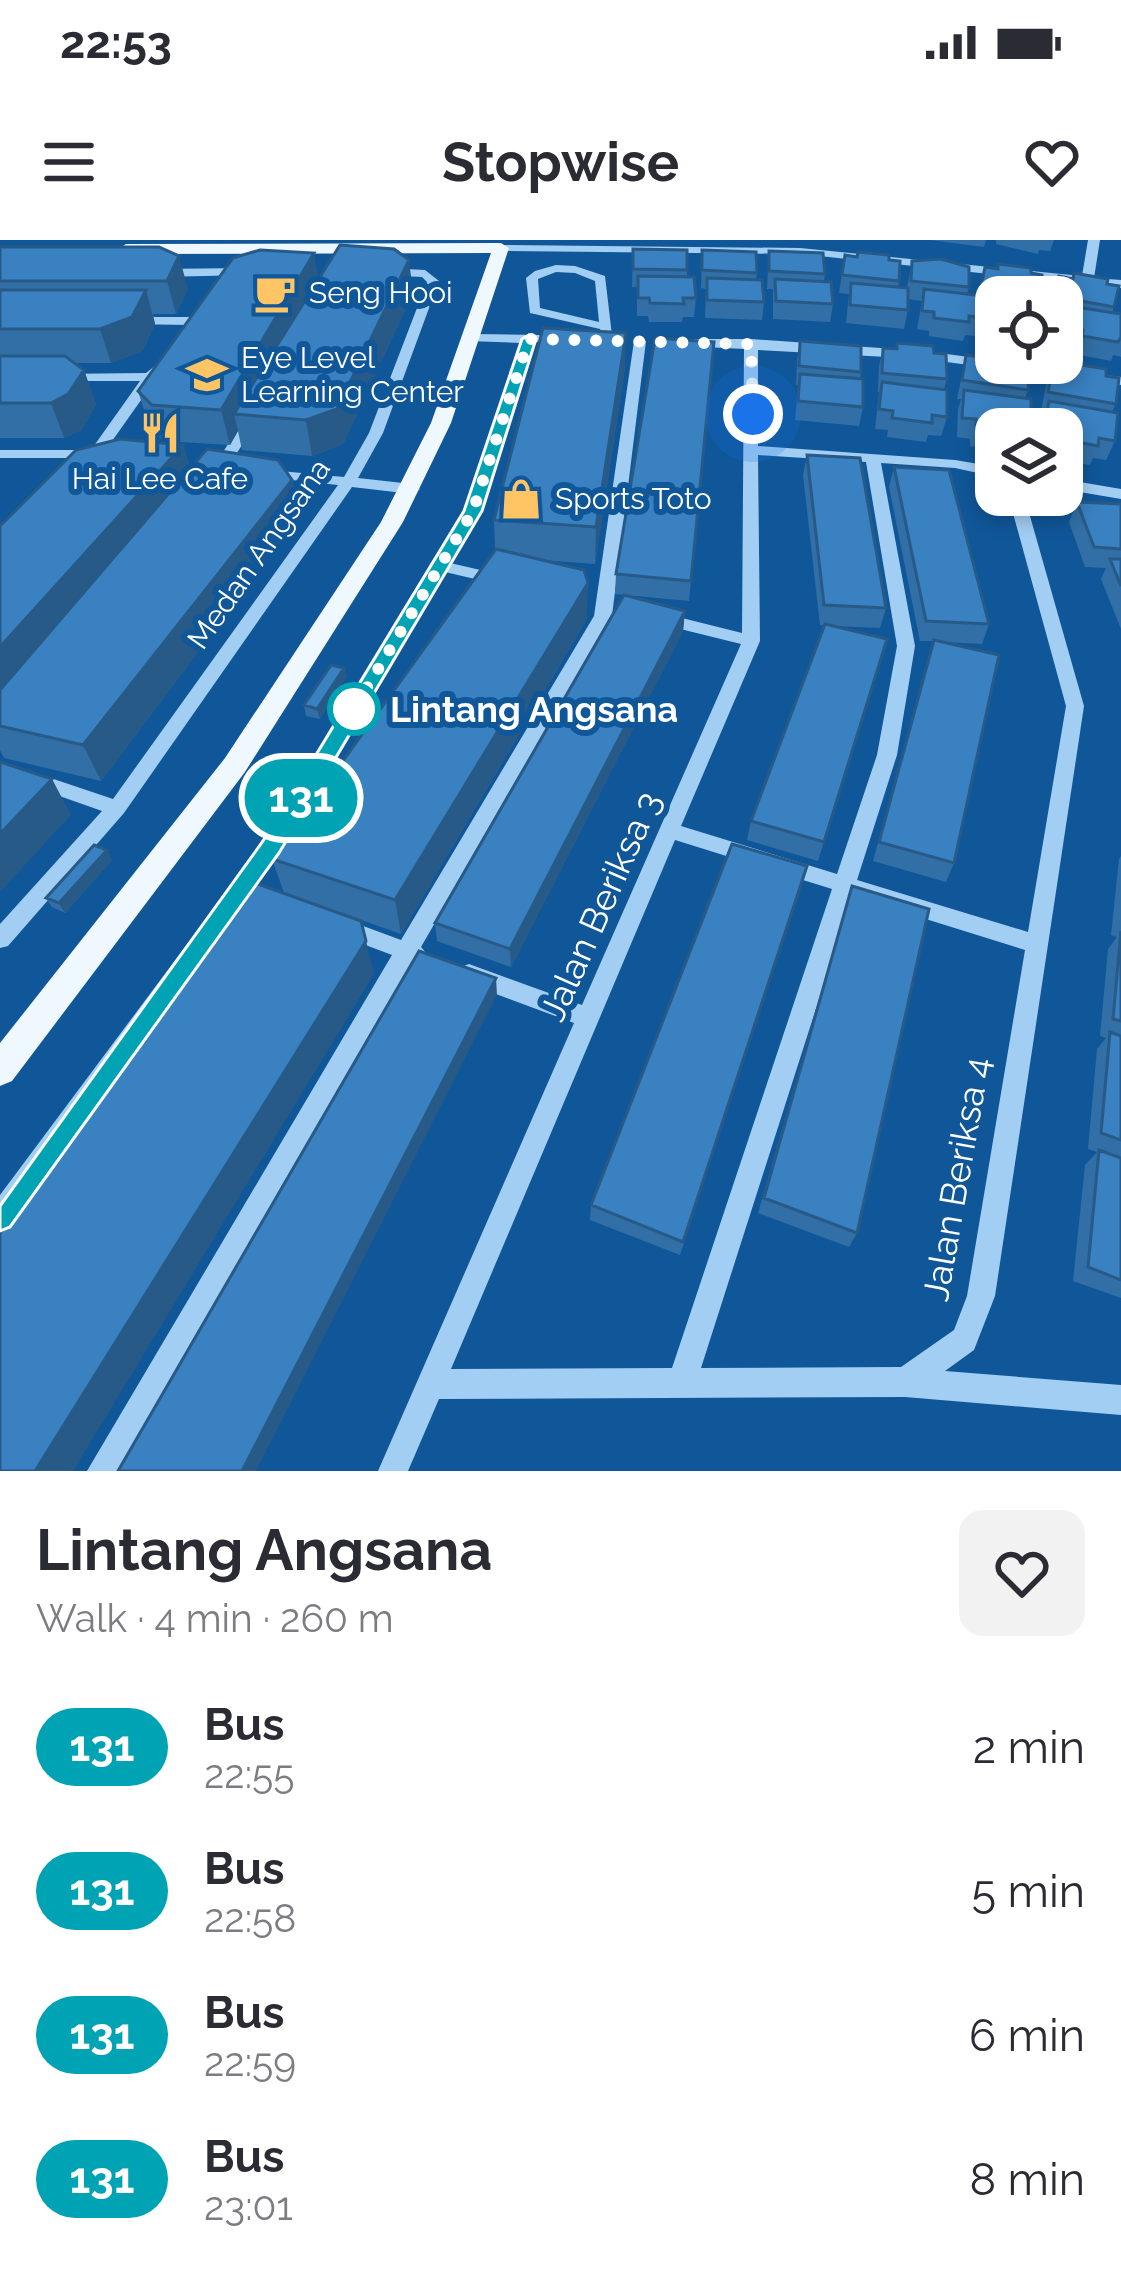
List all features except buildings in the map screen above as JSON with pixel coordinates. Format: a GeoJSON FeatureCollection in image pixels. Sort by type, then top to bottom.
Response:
{"type":"FeatureCollection","features":[{"type":"Feature","properties":{"kind":"main road"},"geometry":{"type":"LineString","coordinates":[[0,1070],[235,765],[412,489],[474,338],[501,248],[242,249],[147,244],[104,249]]}},
{"type":"Feature","properties":{"kind":"street"},"geometry":{"type":"LineString","coordinates":[[1088,278],[1094,240]]}},
{"type":"Feature","properties":{"kind":"street"},"geometry":{"type":"LineString","coordinates":[[501,248],[800,251],[1121,284]]}},
{"type":"Feature","properties":{"kind":"street"},"geometry":{"type":"LineString","coordinates":[[216,289],[242,249]]}},
{"type":"Feature","properties":{"kind":"street"},"geometry":{"type":"LineString","coordinates":[[607,334],[601,279],[551,269],[532,278],[534,310],[607,334],[640,341],[924,355],[1121,381]]}},
{"type":"Feature","properties":{"kind":"street"},"geometry":{"type":"LineString","coordinates":[[136,273],[274,272]]}},
{"type":"Feature","properties":{"kind":"street","name":"Medan Angsana"},"geometry":{"type":"LineString","coordinates":[[0,939],[117,808],[348,482],[376,433],[433,278],[419,273],[365,272]]}},
{"type":"Feature","properties":{"kind":"street"},"geometry":{"type":"LineString","coordinates":[[178,340],[204,305]]}},
{"type":"Feature","properties":{"kind":"street"},"geometry":{"type":"LineString","coordinates":[[107,321],[193,321]]}},
{"type":"Feature","properties":{"kind":"street"},"geometry":{"type":"LineString","coordinates":[[588,340],[607,334]]}},
{"type":"Feature","properties":{"kind":"street"},"geometry":{"type":"LineString","coordinates":[[0,1216],[249,892],[271,847],[473,511],[539,339],[474,338]]}},
{"type":"Feature","properties":{"kind":"street"},"geometry":{"type":"LineString","coordinates":[[102,1471],[607,606],[640,341]]}},
{"type":"Feature","properties":{"kind":"street","name":"Jalan Beriksa 3"},"geometry":{"type":"LineString","coordinates":[[393,1471],[751,640],[751,344]]}},
{"type":"Feature","properties":{"kind":"street"},"geometry":{"type":"LineString","coordinates":[[82,470],[164,358]]}},
{"type":"Feature","properties":{"kind":"street"},"geometry":{"type":"LineString","coordinates":[[43,377],[149,377]]}},
{"type":"Feature","properties":{"kind":"street"},"geometry":{"type":"LineString","coordinates":[[208,484],[259,408]]}},
{"type":"Feature","properties":{"kind":"street"},"geometry":{"type":"LineString","coordinates":[[754,449],[975,470]]}},
{"type":"Feature","properties":{"kind":"street"},"geometry":{"type":"LineString","coordinates":[[0,454],[119,456]]}},
{"type":"Feature","properties":{"kind":"street"},"geometry":{"type":"LineString","coordinates":[[681,1385],[887,755],[906,646],[873,459]]}},
{"type":"Feature","properties":{"kind":"street"},"geometry":{"type":"LineString","coordinates":[[202,464],[412,489]]}},
{"type":"Feature","properties":{"kind":"street"},"geometry":{"type":"LineString","coordinates":[[1083,488],[1121,494]]}},
{"type":"Feature","properties":{"kind":"street","name":"Jalan Beriksa 4"},"geometry":{"type":"LineString","coordinates":[[905,1382],[964,1340],[980,1296],[1075,706],[1022,516]]}},
{"type":"Feature","properties":{"kind":"street"},"geometry":{"type":"LineString","coordinates":[[440,566],[524,586]]}},
{"type":"Feature","properties":{"kind":"street"},"geometry":{"type":"LineString","coordinates":[[648,616],[751,640]]}},
{"type":"Feature","properties":{"kind":"street"},"geometry":{"type":"LineString","coordinates":[[0,768],[117,808]]}},
{"type":"Feature","properties":{"kind":"street"},"geometry":{"type":"LineString","coordinates":[[671,831],[1036,944]]}},
{"type":"Feature","properties":{"kind":"street"},"geometry":{"type":"LineString","coordinates":[[322,920],[586,1017]]}},
{"type":"Feature","properties":{"kind":"street"},"geometry":{"type":"LineString","coordinates":[[428,1384],[905,1382],[1121,1400]]}},
{"type":"Feature","properties":{"kind":"bus line","name":"131"},"geometry":{"type":"LineString","coordinates":[[0,1216],[296,807],[473,511],[529,339]]}},
{"type":"Feature","properties":{"kind":"place","name":"Seng Hooi"},"geometry":{"type":"Point","coordinates":[275,293]}},
{"type":"Feature","properties":{"kind":"place","name":"Eye Level Learning Center"},"geometry":{"type":"Point","coordinates":[207,375]}},
{"type":"Feature","properties":{"kind":"place","name":"Hai Lee Cafe"},"geometry":{"type":"Point","coordinates":[160,433]}},
{"type":"Feature","properties":{"kind":"place","name":"Sports Toto"},"geometry":{"type":"Point","coordinates":[521,499]}},
{"type":"Feature","properties":{"kind":"place","name":"Lintang Angsana"},"geometry":{"type":"Point","coordinates":[354,709]}},
{"type":"Feature","properties":{"kind":"route"},"geometry":{"type":"LineString","coordinates":[[354,709],[344,726],[473,511],[529,339],[751,344],[753,414]]}}]}
